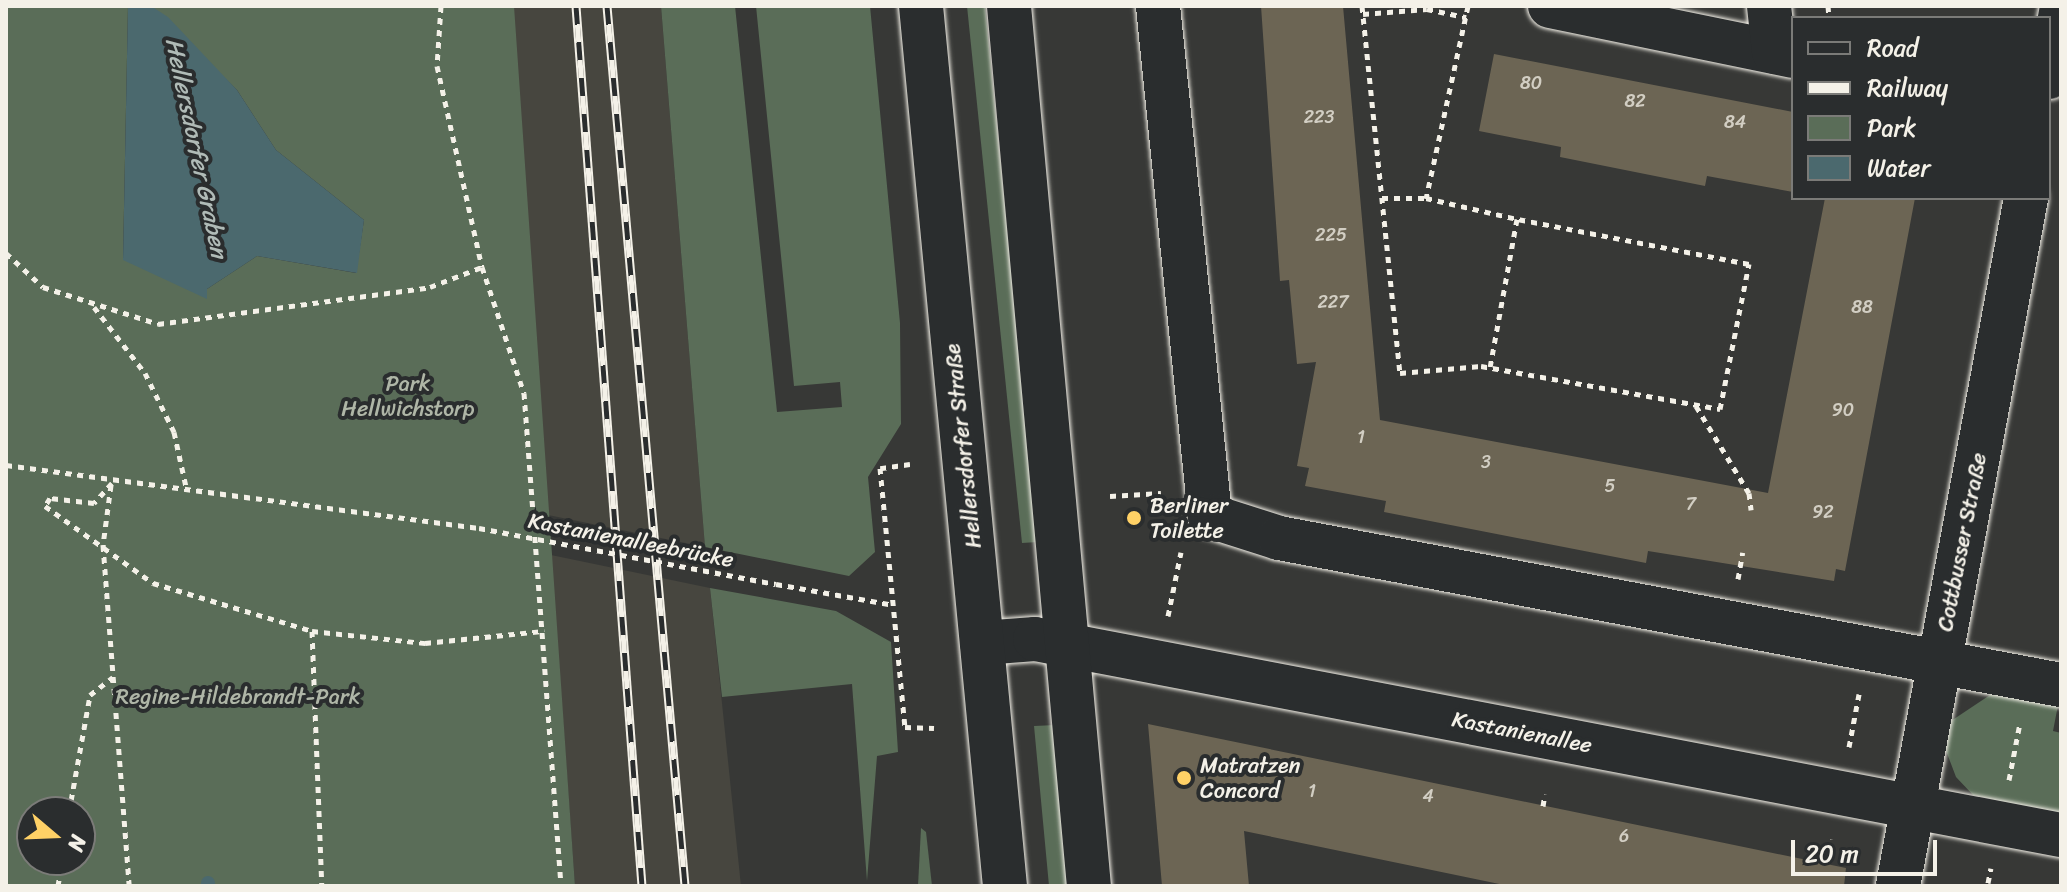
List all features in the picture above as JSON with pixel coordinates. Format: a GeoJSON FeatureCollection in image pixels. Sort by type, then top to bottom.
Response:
{"type":"FeatureCollection","features":[{"type":"Feature","properties":{"kind":"street","name":"Hellersdorfer Straße"},"geometry":{"type":"LineString","coordinates":[[921,6],[1005,886]]}},
{"type":"Feature","properties":{"kind":"street"},"geometry":{"type":"LineString","coordinates":[[1009,6],[1089,886]]}},
{"type":"Feature","properties":{"kind":"street"},"geometry":{"type":"LineString","coordinates":[[1158,6],[1194,504],[1279,538],[2045,682]]}},
{"type":"Feature","properties":{"kind":"street"},"geometry":{"type":"LineString","coordinates":[[1550,6],[1784,54],[1769,6]]}},
{"type":"Feature","properties":{"kind":"street"},"geometry":{"type":"LineString","coordinates":[[2051,66],[2061,12]]}},
{"type":"Feature","properties":{"kind":"street","name":"Cottbusser Straße"},"geometry":{"type":"LineString","coordinates":[[1898,886],[2026,200]]}},
{"type":"Feature","properties":{"kind":"street","name":"Kastanienallee"},"geometry":{"type":"LineString","coordinates":[[982,643],[1067,645],[2061,835]]}},
{"type":"Feature","properties":{"kind":"path"},"geometry":{"type":"LineString","coordinates":[[441,6],[437,66],[482,267],[524,393],[561,886]]}},
{"type":"Feature","properties":{"kind":"path"},"geometry":{"type":"LineString","coordinates":[[1362,6],[1400,373],[1490,367],[1720,409],[1749,264],[1426,198],[1382,198]]}},
{"type":"Feature","properties":{"kind":"path"},"geometry":{"type":"LineString","coordinates":[[1426,198],[1468,6]]}},
{"type":"Feature","properties":{"kind":"path"},"geometry":{"type":"LineString","coordinates":[[1363,14],[1427,9],[1466,17]]}},
{"type":"Feature","properties":{"kind":"path"},"geometry":{"type":"LineString","coordinates":[[1490,367],[1517,219]]}},
{"type":"Feature","properties":{"kind":"path"},"geometry":{"type":"LineString","coordinates":[[6,253],[43,287],[93,306],[158,324],[229,317],[294,301],[430,287],[482,267]]}},
{"type":"Feature","properties":{"kind":"path"},"geometry":{"type":"LineString","coordinates":[[93,306],[145,373],[174,432],[187,491]]}},
{"type":"Feature","properties":{"kind":"path"},"geometry":{"type":"LineString","coordinates":[[1695,405],[1749,493],[1751,510]]}},
{"type":"Feature","properties":{"kind":"path"},"geometry":{"type":"LineString","coordinates":[[910,464],[880,468],[905,727],[934,728]]}},
{"type":"Feature","properties":{"kind":"path","name":"Kastanienalleebrücke"},"geometry":{"type":"LineString","coordinates":[[6,465],[112,483],[479,528],[894,605]]}},
{"type":"Feature","properties":{"kind":"path"},"geometry":{"type":"LineString","coordinates":[[112,483],[94,503],[50,498],[45,506],[153,583],[312,631],[425,643],[544,631]]}},
{"type":"Feature","properties":{"kind":"path"},"geometry":{"type":"LineString","coordinates":[[112,483],[103,545],[129,886]]}},
{"type":"Feature","properties":{"kind":"path"},"geometry":{"type":"LineString","coordinates":[[1110,496],[1194,504]]}},
{"type":"Feature","properties":{"kind":"path"},"geometry":{"type":"LineString","coordinates":[[312,631],[322,886]]}},
{"type":"Feature","properties":{"kind":"path"},"geometry":{"type":"LineString","coordinates":[[1848,754],[1868,650]]}},
{"type":"Feature","properties":{"kind":"path"},"geometry":{"type":"LineString","coordinates":[[72,796],[90,695],[113,677]]}},
{"type":"Feature","properties":{"kind":"path"},"geometry":{"type":"LineString","coordinates":[[2008,784],[2045,682]]}},
{"type":"Feature","properties":{"kind":"path"},"geometry":{"type":"LineString","coordinates":[[1543,806],[1545,794]]}},
{"type":"Feature","properties":{"kind":"shaded area"},"geometry":{"type":"Polygon","coordinates":[[[513,6],[661,6],[705,547],[548,515],[513,6]]]}},
{"type":"Feature","properties":{"kind":"shaded area"},"geometry":{"type":"Polygon","coordinates":[[[551,555],[710,588],[741,886],[575,886],[551,555]]]}},
{"type":"Feature","properties":{"kind":"green space"},"geometry":{"type":"Polygon","coordinates":[[[6,6],[128,6],[123,259],[207,298],[207,289],[257,256],[356,273],[364,220],[276,150],[237,90],[151,6],[514,6],[575,886],[6,886],[6,6]]]}},
{"type":"Feature","properties":{"kind":"green space"},"geometry":{"type":"Polygon","coordinates":[[[661,6],[735,6],[777,412],[842,407],[840,382],[794,386],[756,6],[870,6],[900,323],[901,424],[868,477],[875,552],[849,576],[705,547],[661,6]]]}},
{"type":"Feature","properties":{"kind":"green space"},"geometry":{"type":"Polygon","coordinates":[[[967,6],[985,6],[1038,542],[1022,543],[967,6]]]}},
{"type":"Feature","properties":{"kind":"green space"},"geometry":{"type":"Polygon","coordinates":[[[710,588],[836,611],[891,642],[898,752],[877,756],[867,881],[852,684],[722,697],[710,588]]]}},
{"type":"Feature","properties":{"kind":"green space"},"geometry":{"type":"Polygon","coordinates":[[[1996,691],[2059,700],[2053,731],[2061,733],[2061,815],[1973,795],[1956,777],[1945,748],[1951,721],[1996,691]]]}},
{"type":"Feature","properties":{"kind":"green space"},"geometry":{"type":"Polygon","coordinates":[[[1056,725],[1072,886],[1049,886],[1034,726],[1056,725]]]}},
{"type":"Feature","properties":{"kind":"green space"},"geometry":{"type":"Polygon","coordinates":[[[921,828],[926,832],[932,886],[918,886],[921,828]]]}},
{"type":"Feature","properties":{"kind":"water","name":"Hellersdorfer Graben"},"geometry":{"type":"Polygon","coordinates":[[[128,6],[151,6],[168,17],[237,90],[276,150],[364,220],[357,273],[257,256],[207,289],[207,299],[123,260],[128,6]]]}},
{"type":"Feature","properties":{"kind":"building"},"geometry":{"type":"Polygon","coordinates":[[[1261,6],[1343,6],[1380,420],[1768,493],[1825,200],[1915,200],[1845,571],[1836,569],[1834,581],[1648,551],[1646,563],[1384,512],[1386,501],[1305,486],[1309,468],[1297,466],[1316,362],[1297,364],[1289,280],[1280,281],[1261,6]]]}},
{"type":"Feature","properties":{"kind":"building"},"geometry":{"type":"Polygon","coordinates":[[[1494,54],[1791,112],[1791,192],[1707,176],[1705,186],[1560,157],[1561,147],[1479,131],[1494,54]]]}},
{"type":"Feature","properties":{"kind":"building"},"geometry":{"type":"Polygon","coordinates":[[[1148,724],[1846,868],[1844,886],[1509,886],[1244,831],[1249,886],[1162,886],[1148,724]]]}},
{"type":"Feature","properties":{"kind":"railway"},"geometry":{"type":"LineString","coordinates":[[576,6],[642,886]]}},
{"type":"Feature","properties":{"kind":"railway"},"geometry":{"type":"LineString","coordinates":[[607,6],[685,886]]}},
{"type":"Feature","properties":{"kind":"place","name":"Berliner Toilette"},"geometry":{"type":"Point","coordinates":[1134,518]}},
{"type":"Feature","properties":{"kind":"place","name":"Matratzen Concord"},"geometry":{"type":"Point","coordinates":[1184,778]}},
{"type":"Feature","properties":{"kind":"park label","name":"Park Hellwichstorp"},"geometry":{"type":"Point","coordinates":[408,396]}},
{"type":"Feature","properties":{"kind":"park label","name":"Regine-Hildebrandt-Park"},"geometry":{"type":"Point","coordinates":[238,697]}}]}
